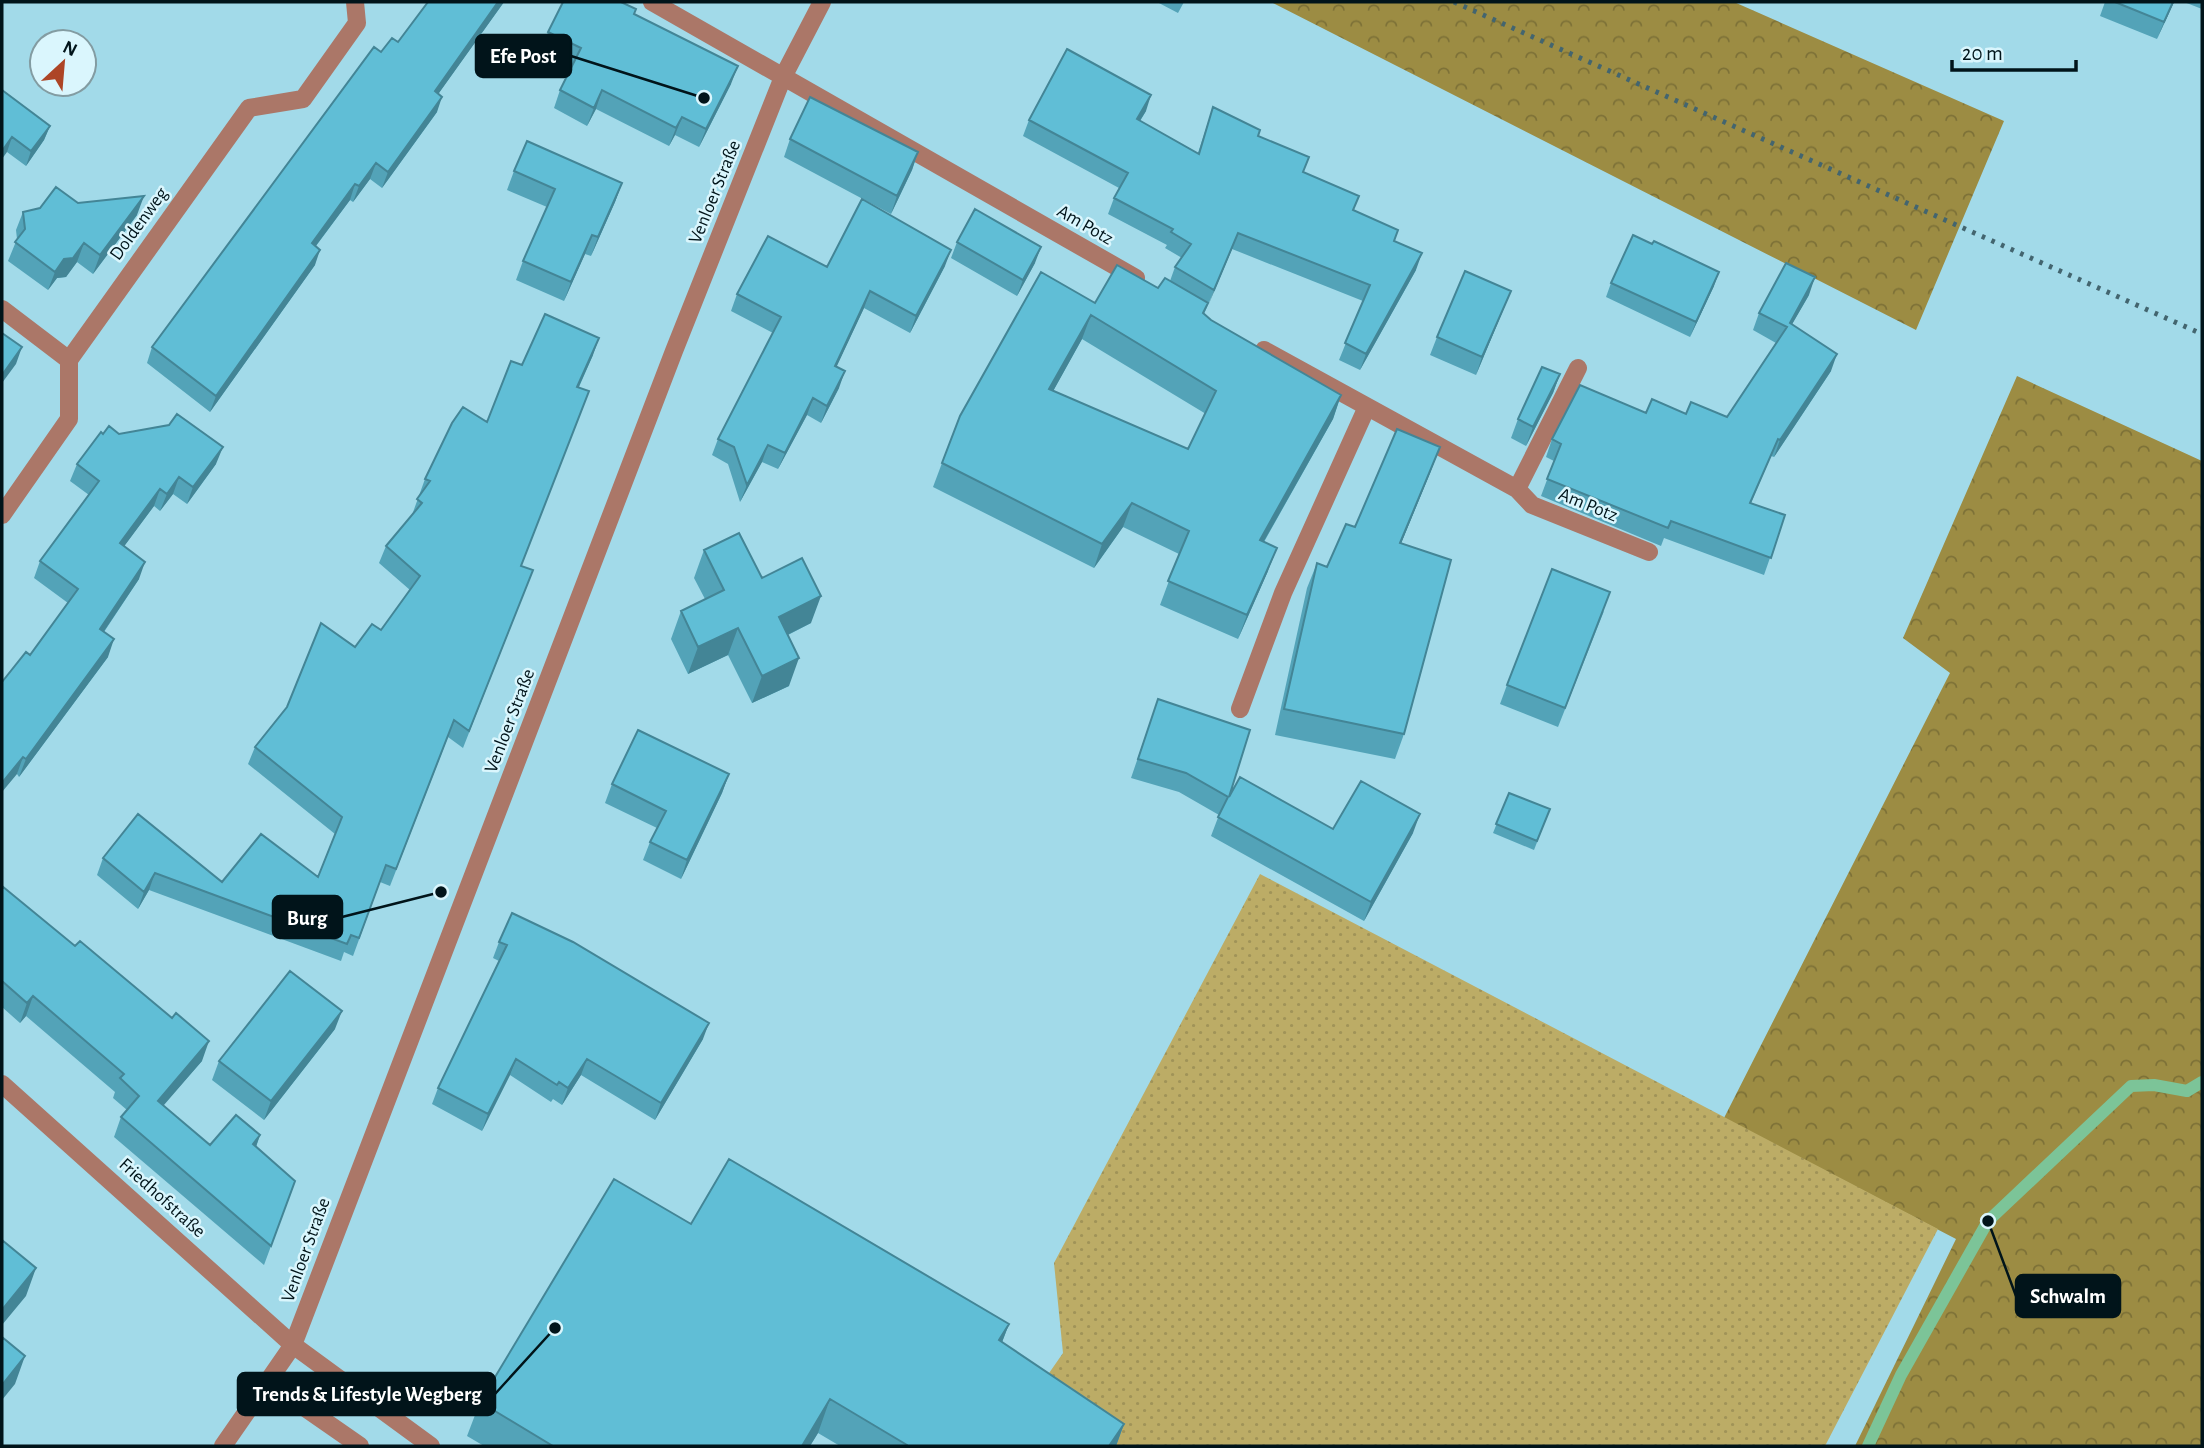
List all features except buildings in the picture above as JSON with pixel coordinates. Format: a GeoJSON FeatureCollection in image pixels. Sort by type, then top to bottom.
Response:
{"type":"FeatureCollection","features":[{"type":"Feature","properties":{"kind":"street","name":"Doldenweg"},"geometry":{"type":"LineString","coordinates":[[69,360],[249,108],[303,99],[357,23],[355,2]]}},
{"type":"Feature","properties":{"kind":"street","name":"Am Potz"},"geometry":{"type":"LineString","coordinates":[[652,2],[1149,285]]}},
{"type":"Feature","properties":{"kind":"street","name":"Venloer Straße"},"geometry":{"type":"LineString","coordinates":[[223,1446],[293,1345],[674,351],[783,77],[822,2]]}},
{"type":"Feature","properties":{"kind":"street"},"geometry":{"type":"LineString","coordinates":[[2,309],[69,360],[69,419],[2,515]]}},
{"type":"Feature","properties":{"kind":"street","name":"Am Potz"},"geometry":{"type":"LineString","coordinates":[[1245,340],[1366,409],[1517,489],[1532,505],[1649,552]]}},
{"type":"Feature","properties":{"kind":"street"},"geometry":{"type":"LineString","coordinates":[[1517,489],[1578,369]]}},
{"type":"Feature","properties":{"kind":"street"},"geometry":{"type":"LineString","coordinates":[[1240,709],[1283,593],[1366,409]]}},
{"type":"Feature","properties":{"kind":"street","name":"Friedhofstraße"},"geometry":{"type":"LineString","coordinates":[[2,1084],[293,1345],[431,1446]]}},
{"type":"Feature","properties":{"kind":"street"},"geometry":{"type":"LineString","coordinates":[[268,1382],[360,1446]]}},
{"type":"Feature","properties":{"kind":"green space"},"geometry":{"type":"Polygon","coordinates":[[[1271,2],[1734,2],[2004,121],[1916,330],[1271,2]]]}},
{"type":"Feature","properties":{"kind":"green space"},"geometry":{"type":"Polygon","coordinates":[[[2017,376],[2202,461],[2202,1446],[1855,1446],[1956,1239],[1724,1118],[1950,673],[1903,638],[2017,376]]]}},
{"type":"Feature","properties":{"kind":"shaded area"},"geometry":{"type":"Polygon","coordinates":[[[1260,874],[1938,1229],[1825,1446],[1118,1446],[1038,1389],[1063,1353],[1054,1263],[1260,874]]]}},
{"type":"Feature","properties":{"kind":"waterway"},"geometry":{"type":"LineString","coordinates":[[1868,1446],[1901,1375],[1988,1221],[2131,1086],[2154,1085],[2187,1091],[2202,1082]]}},
{"type":"Feature","properties":{"kind":"railway"},"geometry":{"type":"LineString","coordinates":[[1454,2],[2202,334]]}},
{"type":"Feature","properties":{"kind":"place","name":"Efe Post"},"geometry":{"type":"Point","coordinates":[704,98]}},
{"type":"Feature","properties":{"kind":"place","name":"Burg"},"geometry":{"type":"Point","coordinates":[441,892]}},
{"type":"Feature","properties":{"kind":"place","name":"Schwalm"},"geometry":{"type":"Point","coordinates":[1988,1221]}},
{"type":"Feature","properties":{"kind":"place","name":"Trends & Lifestyle Wegberg"},"geometry":{"type":"Point","coordinates":[555,1328]}}]}
